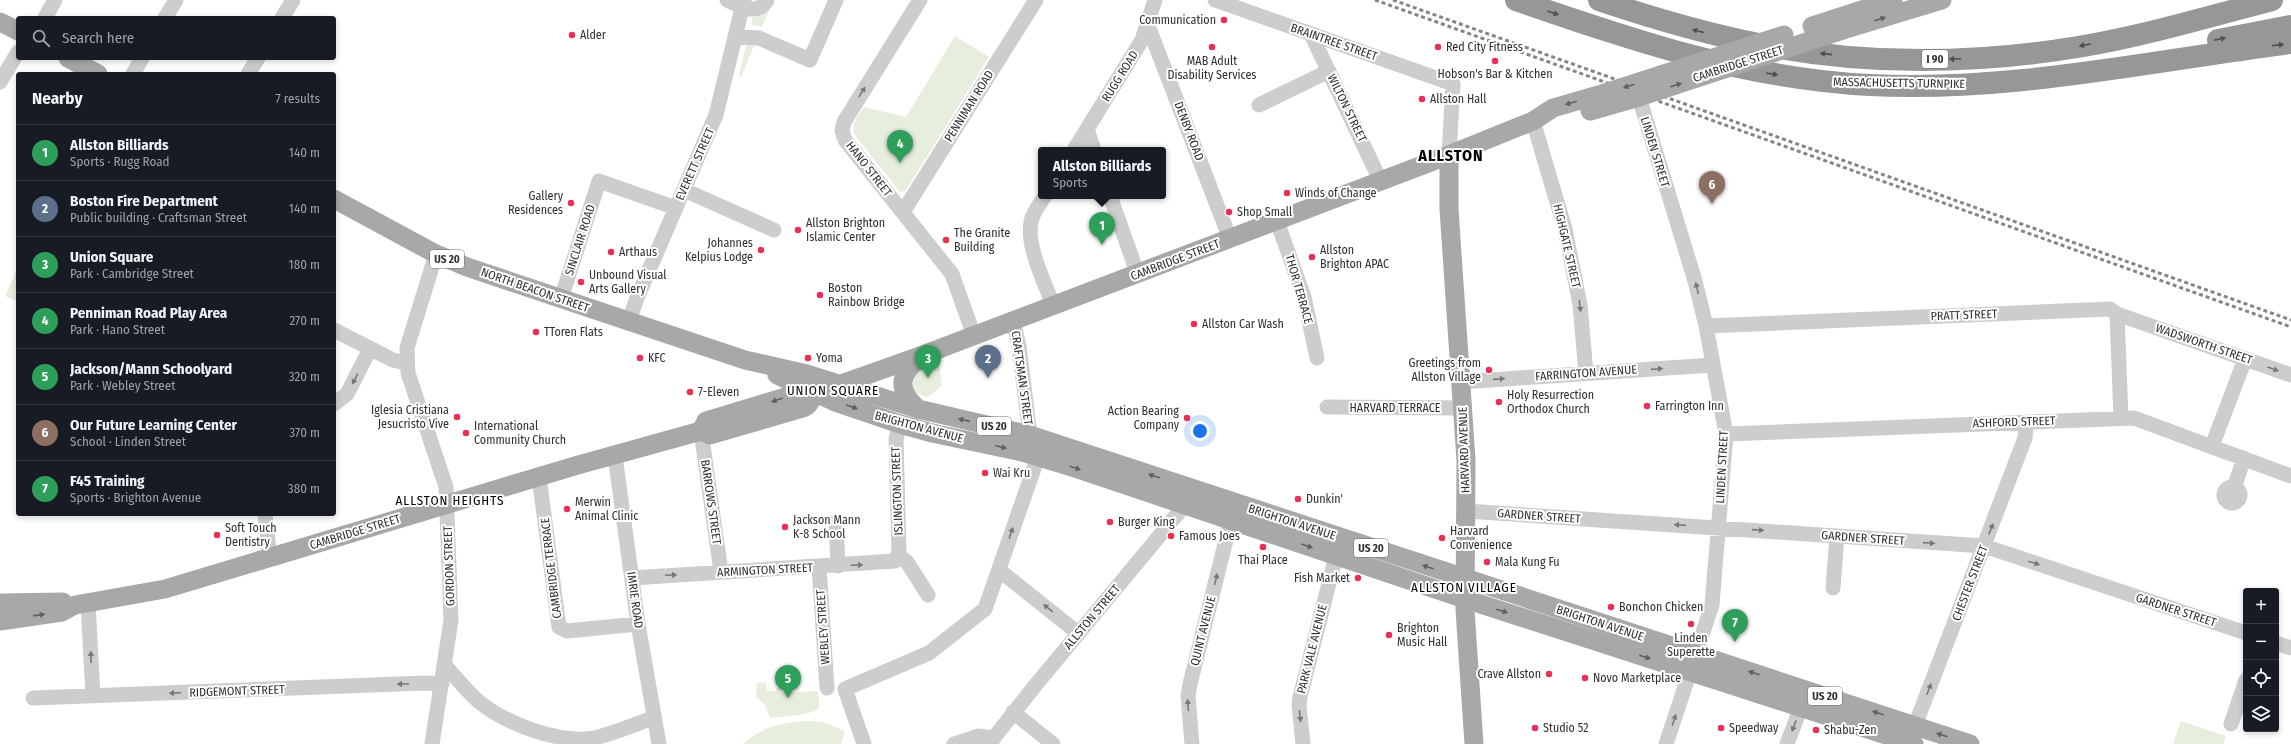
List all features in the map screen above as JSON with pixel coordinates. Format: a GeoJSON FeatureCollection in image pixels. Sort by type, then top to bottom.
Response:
{"type":"FeatureCollection","features":[{"type":"Feature","properties":{"kind":"highway","name":"MASSACHUSETTS TURNPIKE"},"geometry":{"type":"LineString","coordinates":[[1516,0],[1614,34],[1722,65],[1796,78],[1835,82],[1933,86],[2054,78],[2291,43]]}},
{"type":"Feature","properties":{"kind":"highway","name":"MASSACHUSETTS TURNPIKE"},"geometry":{"type":"LineString","coordinates":[[1599,0],[1670,23],[1724,37],[1779,48],[1851,57],[1925,60],[1980,58],[2058,50],[2111,40],[2272,0]]}},
{"type":"Feature","properties":{"kind":"highway"},"geometry":{"type":"LineString","coordinates":[[2111,40],[2156,21],[2234,0]]}},
{"type":"Feature","properties":{"kind":"highway"},"geometry":{"type":"LineString","coordinates":[[1933,86],[1986,76],[2067,67],[2291,26]]}},
{"type":"Feature","properties":{"kind":"main road","name":"CAMBRIDGE STREET"},"geometry":{"type":"LineString","coordinates":[[701,431],[706,422],[717,418],[792,395],[816,393],[1054,307],[1449,156],[1532,121],[1553,108],[1608,92],[1893,0]]}},
{"type":"Feature","properties":{"kind":"main road","name":"CAMBRIDGE STREET"},"geometry":{"type":"LineString","coordinates":[[1532,121],[1556,120],[1636,100],[1843,30],[1942,0]]}},
{"type":"Feature","properties":{"kind":"main road"},"geometry":{"type":"LineString","coordinates":[[0,22],[16,30]]}},
{"type":"Feature","properties":{"kind":"main road"},"geometry":{"type":"LineString","coordinates":[[72,60],[94,72]]}},
{"type":"Feature","properties":{"kind":"main road","name":"HARVARD AVENUE"},"geometry":{"type":"LineString","coordinates":[[1449,156],[1449,209],[1462,408],[1466,511],[1465,599],[1474,744]]}},
{"type":"Feature","properties":{"kind":"main road","name":"NORTH BEACON STREET"},"geometry":{"type":"LineString","coordinates":[[336,200],[436,254],[467,267],[745,360],[778,369],[807,374],[840,385]]}},
{"type":"Feature","properties":{"kind":"main road"},"geometry":{"type":"LineString","coordinates":[[918,409],[904,393],[903,377],[909,367],[924,355]]}},
{"type":"Feature","properties":{"kind":"main road","name":"NORTH BEACON STREET"},"geometry":{"type":"LineString","coordinates":[[745,360],[816,393]]}},
{"type":"Feature","properties":{"kind":"main road","name":"BRIGHTON AVENUE"},"geometry":{"type":"LineString","coordinates":[[840,385],[918,409],[1030,435],[1188,496],[1231,520],[1465,599],[1690,672],[1801,707],[1911,739],[1970,744]]}},
{"type":"Feature","properties":{"kind":"main road","name":"CAMBRIDGE STREET"},"geometry":{"type":"LineString","coordinates":[[0,621],[62,612],[82,604],[165,589],[447,506],[539,477],[701,431],[710,435],[803,408],[808,405],[816,393]]}},
{"type":"Feature","properties":{"kind":"main road","name":"BRIGHTON AVENUE"},"geometry":{"type":"LineString","coordinates":[[816,393],[900,424],[1038,457],[1188,496],[1465,579],[1696,654],[1911,739]]}},
{"type":"Feature","properties":{"kind":"main road","name":"CAMBRIDGE STREET"},"geometry":{"type":"LineString","coordinates":[[0,603],[60,601],[82,604]]}},
{"type":"Feature","properties":{"kind":"street"},"geometry":{"type":"LineString","coordinates":[[45,16],[55,0]]}},
{"type":"Feature","properties":{"kind":"street"},"geometry":{"type":"LineString","coordinates":[[166,16],[176,0]]}},
{"type":"Feature","properties":{"kind":"street"},"geometry":{"type":"LineString","coordinates":[[283,16],[293,0]]}},
{"type":"Feature","properties":{"kind":"street"},"geometry":{"type":"LineString","coordinates":[[727,0],[743,3],[758,10],[767,0]]}},
{"type":"Feature","properties":{"kind":"street"},"geometry":{"type":"LineString","coordinates":[[735,36],[759,38],[810,60],[836,0]]}},
{"type":"Feature","properties":{"kind":"street","name":"HANO STREET"},"geometry":{"type":"LineString","coordinates":[[920,0],[842,125],[842,131],[846,140],[952,274],[974,336]]}},
{"type":"Feature","properties":{"kind":"street","name":"PENNIMAN ROAD"},"geometry":{"type":"LineString","coordinates":[[903,212],[1036,0]]}},
{"type":"Feature","properties":{"kind":"street","name":"RUGG ROAD"},"geometry":{"type":"LineString","coordinates":[[1076,147],[1142,40],[1155,0]]}},
{"type":"Feature","properties":{"kind":"street","name":"BRAINTREE STREET"},"geometry":{"type":"LineString","coordinates":[[1215,0],[1453,84],[1449,156]]}},
{"type":"Feature","properties":{"kind":"street","name":"EVERETT STREET"},"geometry":{"type":"LineString","coordinates":[[628,322],[636,298],[716,115],[743,3]]}},
{"type":"Feature","properties":{"kind":"street","name":"DENBY ROAD"},"geometry":{"type":"LineString","coordinates":[[1147,23],[1230,239]]}},
{"type":"Feature","properties":{"kind":"street","name":"WILTON STREET"},"geometry":{"type":"LineString","coordinates":[[1311,34],[1381,182]]}},
{"type":"Feature","properties":{"kind":"street"},"geometry":{"type":"LineString","coordinates":[[0,82],[16,55]]}},
{"type":"Feature","properties":{"kind":"street"},"geometry":{"type":"LineString","coordinates":[[134,72],[141,60]]}},
{"type":"Feature","properties":{"kind":"street"},"geometry":{"type":"LineString","coordinates":[[249,72],[257,60]]}},
{"type":"Feature","properties":{"kind":"street"},"geometry":{"type":"LineString","coordinates":[[1260,105],[1329,70]]}},
{"type":"Feature","properties":{"kind":"street","name":"LINDEN STREET"},"geometry":{"type":"LineString","coordinates":[[1636,100],[1684,243],[1706,326],[1712,365],[1726,434],[1714,593],[1696,654],[1666,744]]}},
{"type":"Feature","properties":{"kind":"street","name":"HIGHGATE STREET"},"geometry":{"type":"LineString","coordinates":[[1532,121],[1565,229],[1580,305],[1586,373]]}},
{"type":"Feature","properties":{"kind":"street"},"geometry":{"type":"LineString","coordinates":[[1087,129],[1093,147]]}},
{"type":"Feature","properties":{"kind":"street","name":"SINCLAIR ROAD"},"geometry":{"type":"LineString","coordinates":[[561,299],[599,181],[676,208]]}},
{"type":"Feature","properties":{"kind":"street"},"geometry":{"type":"LineString","coordinates":[[684,190],[774,230]]}},
{"type":"Feature","properties":{"kind":"street"},"geometry":{"type":"LineString","coordinates":[[1043,199],[1034,212],[1030,231],[1031,245],[1054,307]]}},
{"type":"Feature","properties":{"kind":"street"},"geometry":{"type":"LineString","coordinates":[[1111,199],[1138,275]]}},
{"type":"Feature","properties":{"kind":"street","name":"THOR TERRACE"},"geometry":{"type":"LineString","coordinates":[[1277,221],[1304,297],[1317,358]]}},
{"type":"Feature","properties":{"kind":"street","name":"GORDON STREET"},"geometry":{"type":"LineString","coordinates":[[432,744],[451,620],[446,487],[406,363],[407,348],[436,254]]}},
{"type":"Feature","properties":{"kind":"street","name":"PRATT STREET"},"geometry":{"type":"LineString","coordinates":[[1706,326],[2106,309],[2110,309],[2117,314]]}},
{"type":"Feature","properties":{"kind":"street"},"geometry":{"type":"LineString","coordinates":[[2117,314],[2121,418]]}},
{"type":"Feature","properties":{"kind":"street","name":"WADSWORTH STREET"},"geometry":{"type":"LineString","coordinates":[[2117,314],[2291,375]]}},
{"type":"Feature","properties":{"kind":"street","name":"CRAFTSMAN STREET"},"geometry":{"type":"LineString","coordinates":[[1013,322],[1019,346],[1030,435]]}},
{"type":"Feature","properties":{"kind":"street"},"geometry":{"type":"LineString","coordinates":[[336,331],[393,360],[406,363]]}},
{"type":"Feature","properties":{"kind":"street"},"geometry":{"type":"LineString","coordinates":[[336,403],[348,394],[370,349]]}},
{"type":"Feature","properties":{"kind":"street"},"geometry":{"type":"LineString","coordinates":[[2212,446],[2245,358]]}},
{"type":"Feature","properties":{"kind":"street","name":"FARRINGTON AVENUE"},"geometry":{"type":"LineString","coordinates":[[1460,382],[1712,365]]}},
{"type":"Feature","properties":{"kind":"street","name":"HARVARD TERRACE"},"geometry":{"type":"LineString","coordinates":[[1327,407],[1462,408]]}},
{"type":"Feature","properties":{"kind":"street","name":"ASHFORD STREET"},"geometry":{"type":"LineString","coordinates":[[1726,434],[2121,418],[2140,419],[2244,458],[2290,472]]}},
{"type":"Feature","properties":{"kind":"street","name":"CHESTER STREET"},"geometry":{"type":"LineString","coordinates":[[1911,739],[2025,438],[2027,422]]}},
{"type":"Feature","properties":{"kind":"street","name":"ISLINGTON STREET"},"geometry":{"type":"LineString","coordinates":[[898,557],[896,439],[900,424]]}},
{"type":"Feature","properties":{"kind":"street","name":"BARROWS STREET"},"geometry":{"type":"LineString","coordinates":[[701,431],[721,572]]}},
{"type":"Feature","properties":{"kind":"street","name":"IMRIE ROAD"},"geometry":{"type":"LineString","coordinates":[[615,456],[638,624],[653,718],[659,744]]}},
{"type":"Feature","properties":{"kind":"street"},"geometry":{"type":"LineString","coordinates":[[864,744],[846,689],[929,653],[985,609],[1038,457]]}},
{"type":"Feature","properties":{"kind":"street"},"geometry":{"type":"LineString","coordinates":[[2234,488],[2244,458]]}},
{"type":"Feature","properties":{"kind":"street","name":"CAMBRIDGE TERRACE"},"geometry":{"type":"LineString","coordinates":[[539,477],[559,626],[567,631],[638,624]]}},
{"type":"Feature","properties":{"kind":"street","name":"ALLSTON STREET"},"geometry":{"type":"LineString","coordinates":[[991,741],[1188,496]]}},
{"type":"Feature","properties":{"kind":"street","name":"GARDNER STREET"},"geometry":{"type":"LineString","coordinates":[[1466,511],[1984,546],[2243,632]]}},
{"type":"Feature","properties":{"kind":"street"},"geometry":{"type":"LineString","coordinates":[[265,516],[270,558]]}},
{"type":"Feature","properties":{"kind":"street","name":"QUINT AVENUE"},"geometry":{"type":"LineString","coordinates":[[1192,744],[1188,696],[1190,684],[1231,520]]}},
{"type":"Feature","properties":{"kind":"street"},"geometry":{"type":"LineString","coordinates":[[836,522],[838,566]]}},
{"type":"Feature","properties":{"kind":"street"},"geometry":{"type":"LineString","coordinates":[[1833,588],[1837,536]]}},
{"type":"Feature","properties":{"kind":"street","name":"PARK VALE AVENUE"},"geometry":{"type":"LineString","coordinates":[[1303,744],[1299,705],[1300,697],[1336,556]]}},
{"type":"Feature","properties":{"kind":"street"},"geometry":{"type":"LineString","coordinates":[[898,557],[907,562],[928,595]]}},
{"type":"Feature","properties":{"kind":"street","name":"ARMINGTON STREET"},"geometry":{"type":"LineString","coordinates":[[632,578],[892,562],[898,557]]}},
{"type":"Feature","properties":{"kind":"street","name":"WEBLEY STREET"},"geometry":{"type":"LineString","coordinates":[[819,567],[827,688]]}},
{"type":"Feature","properties":{"kind":"street"},"geometry":{"type":"LineString","coordinates":[[999,570],[1078,633]]}},
{"type":"Feature","properties":{"kind":"street"},"geometry":{"type":"LineString","coordinates":[[82,604],[93,696]]}},
{"type":"Feature","properties":{"kind":"street"},"geometry":{"type":"LineString","coordinates":[[2279,644],[2291,648]]}},
{"type":"Feature","properties":{"kind":"street"},"geometry":{"type":"LineString","coordinates":[[445,665],[479,702],[531,731],[550,736],[594,738],[653,718]]}},
{"type":"Feature","properties":{"kind":"street","name":"RIDGEMONT STREET"},"geometry":{"type":"LineString","coordinates":[[33,698],[425,683],[442,684]]}},
{"type":"Feature","properties":{"kind":"street"},"geometry":{"type":"LineString","coordinates":[[2231,724],[2243,689]]}},
{"type":"Feature","properties":{"kind":"street"},"geometry":{"type":"LineString","coordinates":[[1787,744],[1801,707]]}},
{"type":"Feature","properties":{"kind":"street"},"geometry":{"type":"LineString","coordinates":[[1013,712],[1053,744]]}},
{"type":"Feature","properties":{"kind":"street"},"geometry":{"type":"LineString","coordinates":[[954,744],[978,736],[991,741]]}},
{"type":"Feature","properties":{"kind":"green space"},"geometry":{"type":"Polygon","coordinates":[[[769,11],[762,27],[751,25],[753,17],[762,15],[769,11]]]}},
{"type":"Feature","properties":{"kind":"green space"},"geometry":{"type":"Polygon","coordinates":[[[955,36],[989,57],[906,190],[900,192],[854,134],[854,123],[864,107],[906,117],[955,36]]]}},
{"type":"Feature","properties":{"kind":"green space"},"geometry":{"type":"Polygon","coordinates":[[[747,41],[756,41],[741,77],[739,76],[747,41]]]}},
{"type":"Feature","properties":{"kind":"green space"},"geometry":{"type":"Polygon","coordinates":[[[16,271],[16,301],[5,296],[16,271]]]}},
{"type":"Feature","properties":{"kind":"green space","name":"UNION SQUARE"},"geometry":{"type":"Polygon","coordinates":[[[939,361],[942,386],[927,397],[917,393],[913,386],[915,376],[921,369],[929,364],[939,361]]]}},
{"type":"Feature","properties":{"kind":"green space"},"geometry":{"type":"Polygon","coordinates":[[[766,682],[767,691],[776,691],[776,688],[780,688],[781,693],[818,691],[819,707],[817,710],[805,714],[770,718],[765,705],[756,697],[757,683],[766,682]]]}},
{"type":"Feature","properties":{"kind":"green space"},"geometry":{"type":"Polygon","coordinates":[[[807,721],[823,722],[845,731],[841,744],[743,744],[757,733],[773,726],[807,721]]]}},
{"type":"Feature","properties":{"kind":"green space"},"geometry":{"type":"Polygon","coordinates":[[[2181,721],[2226,736],[2223,744],[2173,744],[2181,721]]]}},
{"type":"Feature","properties":{"kind":"railway"},"geometry":{"type":"LineString","coordinates":[[1375,0],[2291,327]]}},
{"type":"Feature","properties":{"kind":"railway"},"geometry":{"type":"LineString","coordinates":[[1393,0],[2291,320]]}},
{"type":"Feature","properties":{"kind":"place","name":"Communication"},"geometry":{"type":"Point","coordinates":[1224,20]}},
{"type":"Feature","properties":{"kind":"place","name":"Alder"},"geometry":{"type":"Point","coordinates":[572,35]}},
{"type":"Feature","properties":{"kind":"place","name":"MAB Adult Disability Services"},"geometry":{"type":"Point","coordinates":[1212,47]}},
{"type":"Feature","properties":{"kind":"place","name":"Red City Fitness"},"geometry":{"type":"Point","coordinates":[1438,47]}},
{"type":"Feature","properties":{"kind":"place","name":"Hobson's Bar & Kitchen"},"geometry":{"type":"Point","coordinates":[1495,61]}},
{"type":"Feature","properties":{"kind":"place","name":"Allston Hall"},"geometry":{"type":"Point","coordinates":[1422,99]}},
{"type":"Feature","properties":{"kind":"place","name":"Penniman Road Play Area"},"geometry":{"type":"Point","coordinates":[900,163]}},
{"type":"Feature","properties":{"kind":"place","name":"Winds of Change"},"geometry":{"type":"Point","coordinates":[1287,193]}},
{"type":"Feature","properties":{"kind":"place","name":"Gallery Residences"},"geometry":{"type":"Point","coordinates":[571,203]}},
{"type":"Feature","properties":{"kind":"place","name":"Our Future Learning Center"},"geometry":{"type":"Point","coordinates":[1712,204]}},
{"type":"Feature","properties":{"kind":"place","name":"Shop Small"},"geometry":{"type":"Point","coordinates":[1229,212]}},
{"type":"Feature","properties":{"kind":"place","name":"Allston Brighton Islamic Center"},"geometry":{"type":"Point","coordinates":[798,230]}},
{"type":"Feature","properties":{"kind":"place","name":"The Granite Building"},"geometry":{"type":"Point","coordinates":[946,240]}},
{"type":"Feature","properties":{"kind":"place","name":"Allston Billiards"},"geometry":{"type":"Point","coordinates":[1102,245]}},
{"type":"Feature","properties":{"kind":"place","name":"Johannes Kelpius Lodge"},"geometry":{"type":"Point","coordinates":[761,250]}},
{"type":"Feature","properties":{"kind":"place","name":"Arthaus"},"geometry":{"type":"Point","coordinates":[611,252]}},
{"type":"Feature","properties":{"kind":"place","name":"Allston Brighton APAC"},"geometry":{"type":"Point","coordinates":[1312,257]}},
{"type":"Feature","properties":{"kind":"place","name":"Unbound Visual Arts Gallery"},"geometry":{"type":"Point","coordinates":[581,282]}},
{"type":"Feature","properties":{"kind":"place","name":"Boston Rainbow Bridge"},"geometry":{"type":"Point","coordinates":[820,295]}},
{"type":"Feature","properties":{"kind":"place","name":"Allston Car Wash"},"geometry":{"type":"Point","coordinates":[1194,324]}},
{"type":"Feature","properties":{"kind":"place","name":"TToren Flats"},"geometry":{"type":"Point","coordinates":[536,332]}},
{"type":"Feature","properties":{"kind":"place","name":"KFC"},"geometry":{"type":"Point","coordinates":[640,358]}},
{"type":"Feature","properties":{"kind":"place","name":"Yoma"},"geometry":{"type":"Point","coordinates":[808,358]}},
{"type":"Feature","properties":{"kind":"place","name":"Greetings from Allston Village"},"geometry":{"type":"Point","coordinates":[1489,370]}},
{"type":"Feature","properties":{"kind":"place","name":"Union Square"},"geometry":{"type":"Point","coordinates":[928,378]}},
{"type":"Feature","properties":{"kind":"place","name":"Boston Fire Department"},"geometry":{"type":"Point","coordinates":[988,378]}},
{"type":"Feature","properties":{"kind":"place","name":"7-Eleven"},"geometry":{"type":"Point","coordinates":[690,392]}},
{"type":"Feature","properties":{"kind":"place","name":"Holy Resurrection Orthodox Church"},"geometry":{"type":"Point","coordinates":[1499,402]}},
{"type":"Feature","properties":{"kind":"place","name":"Farrington Inn"},"geometry":{"type":"Point","coordinates":[1647,406]}},
{"type":"Feature","properties":{"kind":"place","name":"Iglesia Cristiana Jesucristo Vive"},"geometry":{"type":"Point","coordinates":[457,417]}},
{"type":"Feature","properties":{"kind":"place","name":"Action Bearing Company"},"geometry":{"type":"Point","coordinates":[1187,418]}},
{"type":"Feature","properties":{"kind":"place","name":"International Community Church"},"geometry":{"type":"Point","coordinates":[466,433]}},
{"type":"Feature","properties":{"kind":"place","name":"Wai Kru"},"geometry":{"type":"Point","coordinates":[985,473]}},
{"type":"Feature","properties":{"kind":"place","name":"Dunkin'"},"geometry":{"type":"Point","coordinates":[1298,499]}},
{"type":"Feature","properties":{"kind":"place","name":"Merwin Animal Clinic"},"geometry":{"type":"Point","coordinates":[567,509]}},
{"type":"Feature","properties":{"kind":"place","name":"Burger King"},"geometry":{"type":"Point","coordinates":[1110,522]}},
{"type":"Feature","properties":{"kind":"place","name":"Jackson Mann K-8 School"},"geometry":{"type":"Point","coordinates":[785,527]}},
{"type":"Feature","properties":{"kind":"place","name":"Soft Touch Dentistry"},"geometry":{"type":"Point","coordinates":[217,535]}},
{"type":"Feature","properties":{"kind":"place","name":"Famous Joes"},"geometry":{"type":"Point","coordinates":[1171,536]}},
{"type":"Feature","properties":{"kind":"place","name":"Harvard Convenience"},"geometry":{"type":"Point","coordinates":[1442,538]}},
{"type":"Feature","properties":{"kind":"place","name":"Thai Place"},"geometry":{"type":"Point","coordinates":[1263,547]}},
{"type":"Feature","properties":{"kind":"place","name":"Mala Kung Fu"},"geometry":{"type":"Point","coordinates":[1487,562]}},
{"type":"Feature","properties":{"kind":"place","name":"Fish Market"},"geometry":{"type":"Point","coordinates":[1358,578]}},
{"type":"Feature","properties":{"kind":"place","name":"Bonchon Chicken"},"geometry":{"type":"Point","coordinates":[1611,607]}},
{"type":"Feature","properties":{"kind":"place","name":"Linden Superette"},"geometry":{"type":"Point","coordinates":[1691,624]}},
{"type":"Feature","properties":{"kind":"place","name":"Brighton Music Hall"},"geometry":{"type":"Point","coordinates":[1389,635]}},
{"type":"Feature","properties":{"kind":"place","name":"F45 Training"},"geometry":{"type":"Point","coordinates":[1735,642]}},
{"type":"Feature","properties":{"kind":"place","name":"Crave Allston"},"geometry":{"type":"Point","coordinates":[1549,674]}},
{"type":"Feature","properties":{"kind":"place","name":"Novo Marketplace"},"geometry":{"type":"Point","coordinates":[1585,678]}},
{"type":"Feature","properties":{"kind":"place","name":"Jackson/Mann Schoolyard"},"geometry":{"type":"Point","coordinates":[788,698]}},
{"type":"Feature","properties":{"kind":"place","name":"Studio 52"},"geometry":{"type":"Point","coordinates":[1535,728]}},
{"type":"Feature","properties":{"kind":"place","name":"Speedway"},"geometry":{"type":"Point","coordinates":[1721,728]}},
{"type":"Feature","properties":{"kind":"place","name":"Shabu-Zen"},"geometry":{"type":"Point","coordinates":[1816,730]}},
{"type":"Feature","properties":{"kind":"district","name":"ALLSTON"},"geometry":{"type":"Point","coordinates":[1451,155]}},
{"type":"Feature","properties":{"kind":"district","name":"UNION SQUARE"},"geometry":{"type":"Point","coordinates":[833,390]}},
{"type":"Feature","properties":{"kind":"district","name":"ALLSTON HEIGHTS"},"geometry":{"type":"Point","coordinates":[450,500]}},
{"type":"Feature","properties":{"kind":"district","name":"ALLSTON VILLAGE"},"geometry":{"type":"Point","coordinates":[1464,587]}}]}
